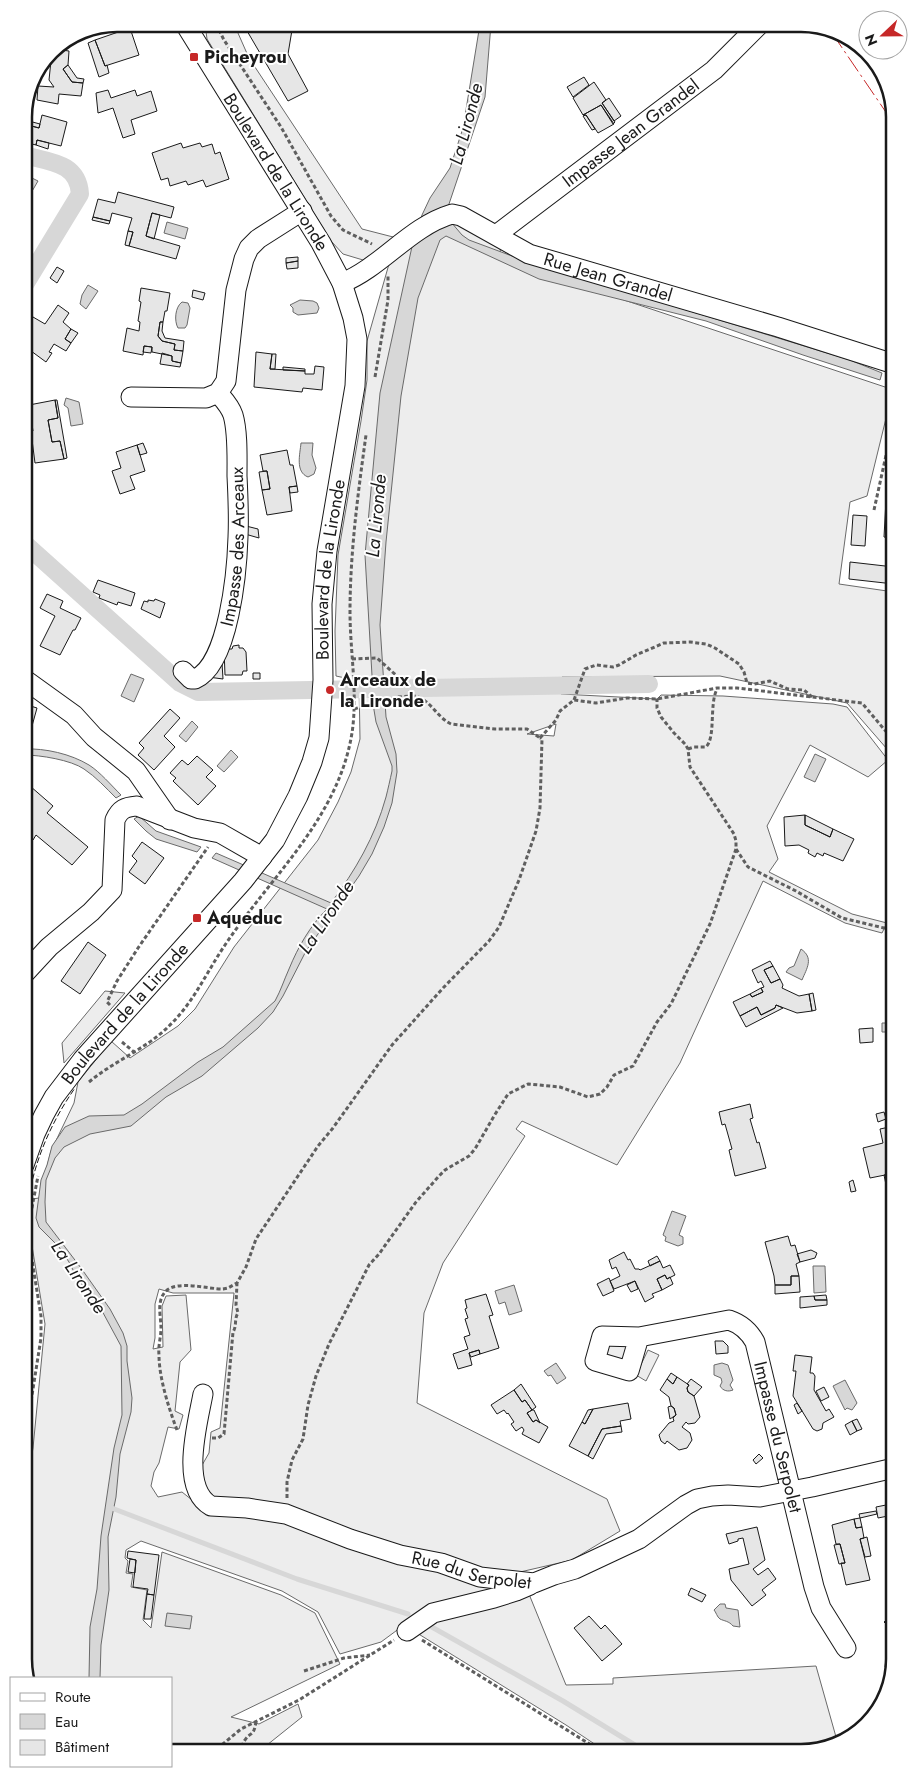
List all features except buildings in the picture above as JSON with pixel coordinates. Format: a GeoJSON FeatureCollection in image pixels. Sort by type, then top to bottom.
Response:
{"type":"FeatureCollection","features":[{"type":"Feature","properties":{"kind":"street","name":"Boulevard de la Lironde"},"geometry":{"type":"LineString","coordinates":[[32,1141],[54,1096],[83,1059],[243,881],[275,840],[298,796],[312,762],[319,738],[323,680],[322,604],[327,551],[355,386],[357,338],[342,283],[321,243],[202,52],[195,32]]}},
{"type":"Feature","properties":{"kind":"street","name":"Impasse Jean Grandel"},"geometry":{"type":"LineString","coordinates":[[496,235],[714,70],[751,33]]}},
{"type":"Feature","properties":{"kind":"street"},"geometry":{"type":"LineString","coordinates":[[131,397],[206,398],[218,394],[226,382],[236,290],[244,259],[249,248],[258,239],[302,211]]}},
{"type":"Feature","properties":{"kind":"street","name":"Rue Jean Grandel"},"geometry":{"type":"LineString","coordinates":[[342,283],[350,280],[407,237],[434,220],[452,214],[461,216],[529,254],[778,327],[886,361]]}},
{"type":"Feature","properties":{"kind":"street","name":"Impasse des Arceaux"},"geometry":{"type":"LineString","coordinates":[[183,671],[191,679],[195,679],[214,660],[225,630],[235,582],[239,535],[236,442],[233,416],[227,403],[218,394]]}},
{"type":"Feature","properties":{"kind":"street"},"geometry":{"type":"LineString","coordinates":[[33,686],[74,715],[94,737],[136,771],[170,820]]}},
{"type":"Feature","properties":{"kind":"street"},"geometry":{"type":"LineString","coordinates":[[32,965],[49,947],[91,912],[112,890],[115,820],[119,811],[127,807],[137,806],[194,828],[220,833],[262,857]]}},
{"type":"Feature","properties":{"kind":"street","name":"Impasse du Serpolet"},"geometry":{"type":"LineString","coordinates":[[638,1336],[729,1320],[751,1334],[755,1342],[792,1490],[814,1587],[821,1608],[846,1648]]}},
{"type":"Feature","properties":{"kind":"street","name":"Rue du Serpolet"},"geometry":{"type":"LineString","coordinates":[[203,1394],[194,1447],[193,1467],[199,1494],[211,1506],[247,1508],[286,1514],[350,1539],[400,1555],[441,1563],[480,1578],[534,1583],[575,1569],[639,1539],[697,1499],[728,1495],[752,1497],[886,1470]]}},
{"type":"Feature","properties":{"kind":"street"},"geometry":{"type":"LineString","coordinates":[[408,1631],[433,1613],[508,1594],[534,1583]]}},
{"type":"Feature","properties":{"kind":"path"},"geometry":{"type":"LineString","coordinates":[[220,32],[281,127],[331,216],[343,230],[380,250],[384,256],[389,278],[388,300],[374,378]]}},
{"type":"Feature","properties":{"kind":"path"},"geometry":{"type":"LineString","coordinates":[[84,1086],[168,1028],[183,1012],[196,995],[224,946],[307,838],[337,785],[346,760],[354,709],[350,614],[351,569],[367,433]]}},
{"type":"Feature","properties":{"kind":"path"},"geometry":{"type":"LineString","coordinates":[[874,510],[886,455]]}},
{"type":"Feature","properties":{"kind":"path"},"geometry":{"type":"LineString","coordinates":[[540,738],[556,720],[560,711],[574,700],[585,669],[596,665],[613,667],[658,645],[681,642],[706,644],[739,664],[748,683],[754,684],[770,681],[788,689],[804,690],[812,697]]}},
{"type":"Feature","properties":{"kind":"path"},"geometry":{"type":"LineString","coordinates":[[352,659],[376,658],[409,687],[411,696]]}},
{"type":"Feature","properties":{"kind":"path"},"geometry":{"type":"LineString","coordinates":[[688,749],[706,747],[709,744],[713,697],[717,688]]}},
{"type":"Feature","properties":{"kind":"path"},"geometry":{"type":"LineString","coordinates":[[574,700],[596,703],[627,698],[657,699],[717,688],[736,688],[862,702],[886,731]]}},
{"type":"Feature","properties":{"kind":"path"},"geometry":{"type":"LineString","coordinates":[[237,1283],[222,1289],[178,1286],[165,1291],[161,1301],[158,1356],[169,1409],[177,1430],[194,1447],[202,1438],[218,1438],[224,1434],[233,1332],[236,1328],[236,1316],[238,1313],[236,1305],[237,1283],[246,1267],[256,1239],[318,1146],[392,1045],[443,988],[484,947],[499,927],[519,880],[536,831],[540,793],[542,739],[527,729],[495,729],[451,724],[422,698],[416,695],[396,697],[354,709]]}},
{"type":"Feature","properties":{"kind":"path"},"geometry":{"type":"LineString","coordinates":[[286,1514],[288,1502],[287,1482],[292,1460],[303,1439],[308,1405],[316,1376],[329,1344],[369,1265],[416,1202],[439,1176],[445,1170],[469,1156],[475,1149],[508,1094],[528,1084],[560,1087],[588,1097],[600,1094],[614,1075],[633,1066],[657,1022],[671,1004],[710,924],[736,849],[736,840],[734,834],[690,767],[688,749],[660,716],[657,708],[657,699]]}},
{"type":"Feature","properties":{"kind":"path"},"geometry":{"type":"LineString","coordinates":[[120,1016],[108,1002],[117,981],[206,850],[220,833]]}},
{"type":"Feature","properties":{"kind":"path"},"geometry":{"type":"LineString","coordinates":[[736,849],[748,867],[796,891],[842,918],[886,927]]}},
{"type":"Feature","properties":{"kind":"path"},"geometry":{"type":"LineString","coordinates":[[32,1206],[33,1201]]}},
{"type":"Feature","properties":{"kind":"path"},"geometry":{"type":"LineString","coordinates":[[32,1263],[42,1327],[32,1398]]}},
{"type":"Feature","properties":{"kind":"path"},"geometry":{"type":"LineString","coordinates":[[223,1744],[241,1729],[298,1700],[408,1631],[590,1744]]}},
{"type":"Feature","properties":{"kind":"path"},"geometry":{"type":"LineString","coordinates":[[304,1671],[344,1658],[374,1654]]}},
{"type":"Feature","properties":{"kind":"path"},"geometry":{"type":"LineString","coordinates":[[244,1744],[246,1738],[255,1730],[256,1721]]}},
{"type":"Feature","properties":{"kind":"shaded area"},"geometry":{"type":"Polygon","coordinates":[[[206,32],[238,32],[249,58],[362,229],[397,238],[363,260],[343,254],[331,241],[207,39],[206,32]]]}},
{"type":"Feature","properties":{"kind":"shaded area"},"geometry":{"type":"Polygon","coordinates":[[[452,221],[499,242],[501,255],[603,293],[886,387],[886,418],[867,496],[850,502],[839,584],[886,591],[886,748],[847,703],[720,676],[562,677],[561,694],[657,699],[661,695],[723,696],[833,704],[847,707],[886,757],[886,762],[868,777],[810,745],[767,826],[778,859],[769,872],[852,914],[886,923],[886,925],[882,933],[845,923],[763,881],[680,1063],[617,1165],[522,1121],[516,1129],[525,1136],[443,1263],[424,1313],[417,1403],[607,1499],[620,1531],[572,1560],[520,1572],[566,1685],[613,1684],[613,1678],[816,1666],[836,1737],[833,1738],[817,1743],[800,1744],[594,1744],[404,1625],[381,1642],[340,1654],[318,1612],[282,1591],[141,1541],[126,1550],[125,1558],[128,1561],[126,1573],[133,1574],[131,1587],[147,1590],[143,1620],[151,1628],[162,1552],[281,1595],[315,1613],[340,1664],[231,1717],[259,1724],[298,1704],[302,1717],[268,1744],[172,1744],[172,1677],[34,1677],[32,1659],[32,1453],[45,1324],[32,1248],[32,1199],[39,1198],[51,1151],[74,1103],[78,1082],[111,1041],[130,1058],[178,1026],[195,1009],[234,947],[318,840],[351,772],[360,739],[359,681],[336,676],[335,631],[338,555],[367,380],[367,341],[391,257],[452,221]],[[556,724],[527,734],[554,736],[556,724]],[[159,1289],[155,1304],[155,1338],[153,1349],[163,1347],[162,1306],[166,1296],[186,1295],[191,1350],[180,1362],[175,1411],[183,1415],[179,1429],[168,1427],[151,1486],[158,1497],[182,1492],[202,1508],[204,1481],[201,1467],[209,1453],[211,1432],[220,1428],[234,1293],[173,1293],[159,1289]]]}},
{"type":"Feature","properties":{"kind":"shaded area"},"geometry":{"type":"Polygon","coordinates":[[[105,991],[125,993],[64,1063],[62,1043],[105,991]]]}},
{"type":"Feature","properties":{"kind":"shaded area"},"geometry":{"type":"Polygon","coordinates":[[[607,1344],[627,1344],[624,1363],[606,1358],[607,1344]]]}},
{"type":"Feature","properties":{"kind":"shaded area"},"geometry":{"type":"Polygon","coordinates":[[[648,1350],[659,1355],[646,1381],[636,1375],[648,1350]]]}},
{"type":"Feature","properties":{"kind":"water","name":"La Lironde"},"geometry":{"type":"Polygon","coordinates":[[[479,33],[490,33],[485,97],[449,204],[446,223],[451,222],[469,240],[520,259],[850,360],[882,373],[880,380],[706,321],[539,279],[446,236],[440,240],[418,298],[401,396],[386,542],[380,625],[386,717],[396,754],[397,772],[392,803],[384,827],[372,854],[359,876],[306,951],[273,1012],[258,1028],[202,1076],[166,1097],[131,1126],[90,1134],[64,1147],[55,1158],[46,1180],[46,1222],[110,1309],[123,1333],[127,1346],[132,1398],[131,1412],[120,1454],[116,1497],[108,1537],[109,1590],[101,1645],[100,1677],[89,1677],[90,1627],[97,1589],[101,1536],[114,1448],[122,1415],[121,1346],[101,1309],[77,1278],[59,1247],[39,1227],[36,1218],[41,1180],[52,1146],[65,1127],[89,1116],[124,1115],[142,1104],[198,1062],[223,1047],[275,1001],[300,945],[315,922],[327,909],[212,858],[216,853],[331,903],[356,866],[376,826],[386,797],[392,771],[374,710],[365,555],[380,393],[413,242],[430,198],[450,168],[463,128],[479,33]]]}},
{"type":"Feature","properties":{"kind":"water"},"geometry":{"type":"Polygon","coordinates":[[[33,178],[38,181],[33,190],[33,178]]]}},
{"type":"Feature","properties":{"kind":"water"},"geometry":{"type":"Polygon","coordinates":[[[167,222],[188,228],[185,239],[164,233],[167,222]]]}},
{"type":"Feature","properties":{"kind":"water"},"geometry":{"type":"Polygon","coordinates":[[[88,285],[98,291],[86,309],[80,304],[82,295],[88,285]]]}},
{"type":"Feature","properties":{"kind":"water"},"geometry":{"type":"Polygon","coordinates":[[[300,300],[317,303],[319,308],[317,313],[298,315],[293,312],[293,308],[290,305],[300,300]]]}},
{"type":"Feature","properties":{"kind":"water"},"geometry":{"type":"Polygon","coordinates":[[[182,302],[188,303],[190,308],[187,325],[185,328],[178,328],[176,314],[182,302]]]}},
{"type":"Feature","properties":{"kind":"water"},"geometry":{"type":"Polygon","coordinates":[[[66,398],[79,402],[83,424],[71,426],[68,408],[64,405],[66,398]]]}},
{"type":"Feature","properties":{"kind":"water"},"geometry":{"type":"Polygon","coordinates":[[[301,443],[313,443],[312,455],[316,468],[314,474],[308,477],[304,475],[300,467],[301,443]]]}},
{"type":"Feature","properties":{"kind":"water"},"geometry":{"type":"Polygon","coordinates":[[[131,674],[144,679],[134,702],[121,696],[131,674]]]}},
{"type":"Feature","properties":{"kind":"water"},"geometry":{"type":"Polygon","coordinates":[[[192,721],[198,727],[186,742],[179,736],[192,721]]]}},
{"type":"Feature","properties":{"kind":"water"},"geometry":{"type":"Polygon","coordinates":[[[33,750],[58,752],[82,761],[97,771],[121,795],[116,798],[93,776],[78,766],[33,756],[33,750]]]}},
{"type":"Feature","properties":{"kind":"water"},"geometry":{"type":"Polygon","coordinates":[[[231,750],[238,757],[224,772],[217,766],[231,750]]]}},
{"type":"Feature","properties":{"kind":"water"},"geometry":{"type":"Polygon","coordinates":[[[815,754],[826,759],[815,782],[804,777],[815,754]]]}},
{"type":"Feature","properties":{"kind":"water"},"geometry":{"type":"Polygon","coordinates":[[[139,816],[156,831],[201,847],[197,852],[156,839],[134,819],[139,816]]]}},
{"type":"Feature","properties":{"kind":"water"},"geometry":{"type":"Polygon","coordinates":[[[801,949],[805,952],[808,960],[802,980],[786,972],[794,966],[801,949]]]}},
{"type":"Feature","properties":{"kind":"water"},"geometry":{"type":"Polygon","coordinates":[[[882,1023],[886,1023],[886,1032],[882,1032],[882,1023]]]}},
{"type":"Feature","properties":{"kind":"water"},"geometry":{"type":"Polygon","coordinates":[[[672,1211],[686,1216],[679,1235],[683,1237],[683,1244],[678,1246],[665,1241],[666,1237],[663,1235],[672,1211]]]}},
{"type":"Feature","properties":{"kind":"water"},"geometry":{"type":"Polygon","coordinates":[[[813,1266],[825,1266],[826,1292],[814,1293],[813,1266]]]}},
{"type":"Feature","properties":{"kind":"water"},"geometry":{"type":"Polygon","coordinates":[[[514,1285],[522,1311],[509,1315],[505,1302],[499,1304],[495,1291],[514,1285]]]}},
{"type":"Feature","properties":{"kind":"water"},"geometry":{"type":"Polygon","coordinates":[[[556,1363],[566,1378],[557,1384],[551,1375],[548,1376],[544,1371],[556,1363]]]}},
{"type":"Feature","properties":{"kind":"water"},"geometry":{"type":"Polygon","coordinates":[[[722,1363],[728,1365],[733,1380],[730,1385],[733,1390],[727,1391],[723,1389],[720,1386],[721,1378],[714,1375],[714,1365],[722,1363]]]}},
{"type":"Feature","properties":{"kind":"water"},"geometry":{"type":"Polygon","coordinates":[[[845,1380],[857,1403],[852,1410],[847,1408],[845,1410],[833,1386],[845,1380]]]}},
{"type":"Feature","properties":{"kind":"water"},"geometry":{"type":"Polygon","coordinates":[[[720,1604],[725,1604],[726,1608],[738,1610],[740,1627],[733,1626],[719,1618],[714,1610],[720,1604]]]}},
{"type":"Feature","properties":{"kind":"water"},"geometry":{"type":"Polygon","coordinates":[[[167,1613],[192,1616],[190,1629],[165,1626],[167,1613]]]}},
{"type":"Feature","properties":{"kind":"waterway"},"geometry":{"type":"LineString","coordinates":[[33,157],[61,165],[68,169],[78,183],[80,194],[33,271]]}},
{"type":"Feature","properties":{"kind":"waterway"},"geometry":{"type":"LineString","coordinates":[[33,551],[180,683],[198,692],[649,684]]}},
{"type":"Feature","properties":{"kind":"waterway"},"geometry":{"type":"LineString","coordinates":[[109,1507],[297,1579],[408,1614]]}},
{"type":"Feature","properties":{"kind":"waterway"},"geometry":{"type":"LineString","coordinates":[[430,1626],[563,1701],[633,1744]]}},
{"type":"Feature","properties":{"kind":"fence"},"geometry":{"type":"LineString","coordinates":[[32,1181],[52,1126],[75,1088]]}},
{"type":"Feature","properties":{"kind":"power"},"geometry":{"type":"LineString","coordinates":[[837,41],[885,111]]}},
{"type":"Feature","properties":{"kind":"place","name":"Picheyrou"},"geometry":{"type":"Point","coordinates":[194,57]}},
{"type":"Feature","properties":{"kind":"place","name":"Arceaux de la Lironde"},"geometry":{"type":"Point","coordinates":[330,690]}},
{"type":"Feature","properties":{"kind":"place","name":"Aqueduc"},"geometry":{"type":"Point","coordinates":[197,918]}}]}
